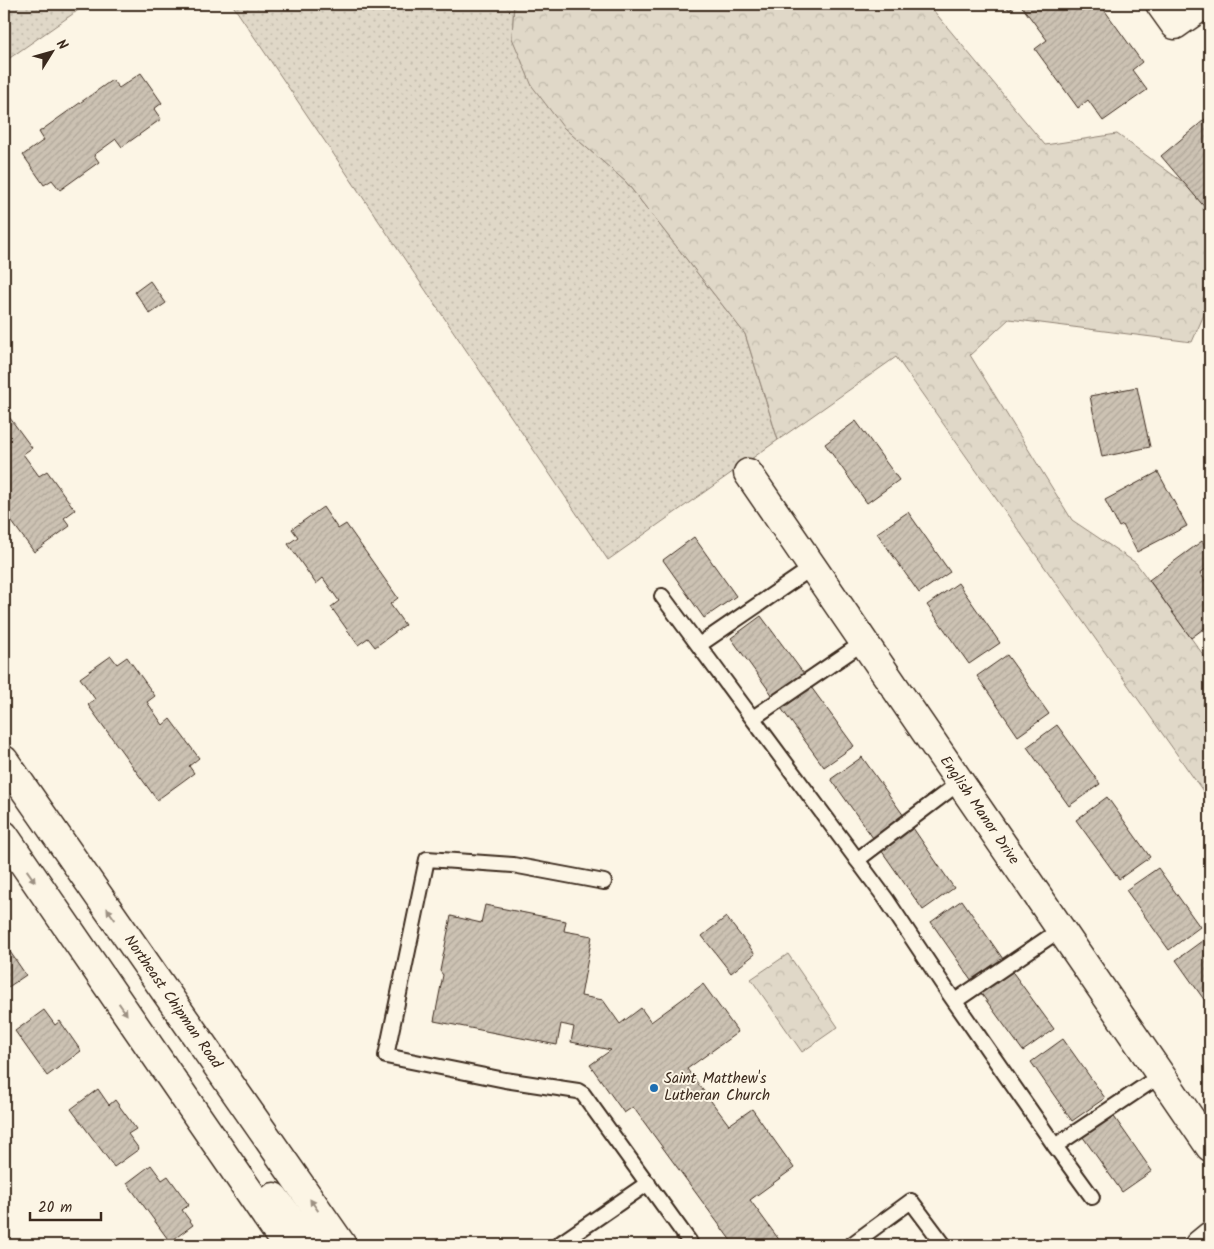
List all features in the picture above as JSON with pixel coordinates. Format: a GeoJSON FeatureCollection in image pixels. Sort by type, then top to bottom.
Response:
{"type":"FeatureCollection","features":[{"type":"Feature","properties":{"kind":"main road"},"geometry":{"type":"LineString","coordinates":[[1160,4],[1175,25],[1205,4]]}},
{"type":"Feature","properties":{"kind":"main road","name":"English Manor Drive"},"geometry":{"type":"LineString","coordinates":[[748,473],[1210,1147]]}},
{"type":"Feature","properties":{"kind":"main road","name":"Northeast Chipman Road"},"geometry":{"type":"LineString","coordinates":[[4,760],[342,1245]]}},
{"type":"Feature","properties":{"kind":"main road"},"geometry":{"type":"LineString","coordinates":[[4,835],[286,1245]]}},
{"type":"Feature","properties":{"kind":"main road"},"geometry":{"type":"LineString","coordinates":[[192,1108],[238,1152],[310,1245]]}},
{"type":"Feature","properties":{"kind":"main road"},"geometry":{"type":"LineString","coordinates":[[1199,1245],[1210,1236]]}},
{"type":"Feature","properties":{"kind":"lane"},"geometry":{"type":"LineString","coordinates":[[699,645],[813,567]]}},
{"type":"Feature","properties":{"kind":"lane"},"geometry":{"type":"LineString","coordinates":[[662,596],[886,899],[955,1002],[1092,1197]]}},
{"type":"Feature","properties":{"kind":"lane"},"geometry":{"type":"LineString","coordinates":[[753,718],[864,642]]}},
{"type":"Feature","properties":{"kind":"lane"},"geometry":{"type":"LineString","coordinates":[[857,860],[960,782]]}},
{"type":"Feature","properties":{"kind":"lane"},"geometry":{"type":"LineString","coordinates":[[604,882],[513,865],[427,859],[386,1056],[505,1080],[578,1091],[583,1094],[690,1241],[691,1245]]}},
{"type":"Feature","properties":{"kind":"lane"},"geometry":{"type":"LineString","coordinates":[[955,1002],[1061,929]]}},
{"type":"Feature","properties":{"kind":"lane"},"geometry":{"type":"LineString","coordinates":[[1056,1146],[1161,1075]]}},
{"type":"Feature","properties":{"kind":"lane"},"geometry":{"type":"LineString","coordinates":[[558,1245],[648,1183]]}},
{"type":"Feature","properties":{"kind":"lane"},"geometry":{"type":"LineString","coordinates":[[852,1245],[911,1201],[944,1245]]}},
{"type":"Feature","properties":{"kind":"green space"},"geometry":{"type":"Polygon","coordinates":[[[4,4],[87,4],[4,62],[4,4]]]}},
{"type":"Feature","properties":{"kind":"green space"},"geometry":{"type":"Polygon","coordinates":[[[232,4],[514,4],[512,38],[563,127],[626,182],[745,334],[778,440],[608,560],[232,4]]]}},
{"type":"Feature","properties":{"kind":"green space"},"geometry":{"type":"Polygon","coordinates":[[[514,4],[928,4],[1045,145],[1117,134],[1210,202],[1210,301],[1192,342],[1009,319],[970,355],[1072,520],[1136,563],[1210,664],[1210,801],[896,357],[778,440],[745,334],[626,182],[563,127],[532,86],[512,38],[514,4]]]}},
{"type":"Feature","properties":{"kind":"green space"},"geometry":{"type":"Polygon","coordinates":[[[788,954],[838,1027],[802,1052],[751,979],[788,954]]]}},
{"type":"Feature","properties":{"kind":"building"},"geometry":{"type":"Polygon","coordinates":[[[1005,4],[1019,4],[1009,10],[1005,4]]]}},
{"type":"Feature","properties":{"kind":"building"},"geometry":{"type":"Polygon","coordinates":[[[1020,4],[1083,4],[1088,11],[1100,4],[1142,62],[1132,70],[1147,90],[1103,121],[1088,100],[1078,108],[1035,49],[1047,40],[1020,4]]]}},
{"type":"Feature","properties":{"kind":"building"},"geometry":{"type":"Polygon","coordinates":[[[141,73],[162,103],[154,109],[161,119],[122,147],[116,139],[94,155],[99,162],[60,190],[52,180],[44,185],[23,155],[44,140],[39,132],[112,80],[119,88],[141,73]]]}},
{"type":"Feature","properties":{"kind":"building"},"geometry":{"type":"Polygon","coordinates":[[[1210,115],[1210,207],[1207,210],[1161,156],[1210,115]]]}},
{"type":"Feature","properties":{"kind":"building"},"geometry":{"type":"Polygon","coordinates":[[[150,281],[166,303],[150,314],[135,292],[150,281]]]}},
{"type":"Feature","properties":{"kind":"building"},"geometry":{"type":"Polygon","coordinates":[[[1137,387],[1150,447],[1102,457],[1090,396],[1137,387]]]}},
{"type":"Feature","properties":{"kind":"building"},"geometry":{"type":"Polygon","coordinates":[[[4,410],[32,448],[23,454],[39,476],[47,471],[75,510],[64,518],[70,526],[34,552],[4,511],[4,410]]]}},
{"type":"Feature","properties":{"kind":"building"},"geometry":{"type":"Polygon","coordinates":[[[856,421],[899,480],[867,503],[825,444],[856,421]]]}},
{"type":"Feature","properties":{"kind":"building"},"geometry":{"type":"Polygon","coordinates":[[[1158,472],[1187,526],[1137,552],[1123,525],[1119,527],[1105,500],[1158,472]]]}},
{"type":"Feature","properties":{"kind":"building"},"geometry":{"type":"Polygon","coordinates":[[[323,507],[338,529],[346,524],[398,598],[390,604],[405,625],[375,647],[368,638],[358,645],[331,607],[339,601],[323,578],[316,584],[288,544],[298,537],[292,529],[323,507]]]}},
{"type":"Feature","properties":{"kind":"building"},"geometry":{"type":"Polygon","coordinates":[[[908,512],[950,572],[919,593],[877,533],[908,512]]]}},
{"type":"Feature","properties":{"kind":"building"},"geometry":{"type":"Polygon","coordinates":[[[694,537],[736,596],[704,618],[663,560],[694,537]]]}},
{"type":"Feature","properties":{"kind":"building"},"geometry":{"type":"Polygon","coordinates":[[[1202,541],[1210,552],[1210,566],[1200,573],[1210,588],[1210,624],[1191,638],[1149,580],[1202,541]]]}},
{"type":"Feature","properties":{"kind":"building"},"geometry":{"type":"Polygon","coordinates":[[[958,583],[1000,643],[969,664],[927,605],[958,583]]]}},
{"type":"Feature","properties":{"kind":"building"},"geometry":{"type":"Polygon","coordinates":[[[761,616],[804,674],[773,696],[731,638],[761,616]]]}},
{"type":"Feature","properties":{"kind":"building"},"geometry":{"type":"Polygon","coordinates":[[[1007,655],[1049,714],[1018,736],[977,676],[1007,655]]]}},
{"type":"Feature","properties":{"kind":"building"},"geometry":{"type":"Polygon","coordinates":[[[111,656],[117,664],[127,657],[155,696],[147,702],[163,725],[170,719],[199,758],[189,766],[194,773],[157,800],[88,705],[95,699],[80,678],[111,656]]]}},
{"type":"Feature","properties":{"kind":"building"},"geometry":{"type":"Polygon","coordinates":[[[811,687],[854,746],[824,767],[781,708],[811,687]]]}},
{"type":"Feature","properties":{"kind":"building"},"geometry":{"type":"Polygon","coordinates":[[[1057,725],[1100,784],[1069,806],[1027,747],[1057,725]]]}},
{"type":"Feature","properties":{"kind":"building"},"geometry":{"type":"Polygon","coordinates":[[[862,757],[904,816],[873,838],[831,779],[862,757]]]}},
{"type":"Feature","properties":{"kind":"building"},"geometry":{"type":"Polygon","coordinates":[[[1107,797],[1150,857],[1119,879],[1076,820],[1107,797]]]}},
{"type":"Feature","properties":{"kind":"building"},"geometry":{"type":"Polygon","coordinates":[[[913,828],[954,888],[923,910],[881,850],[913,828]]]}},
{"type":"Feature","properties":{"kind":"building"},"geometry":{"type":"Polygon","coordinates":[[[1158,868],[1200,927],[1169,950],[1126,890],[1158,868]]]}},
{"type":"Feature","properties":{"kind":"building"},"geometry":{"type":"Polygon","coordinates":[[[962,900],[1003,959],[972,981],[931,922],[962,900]]]}},
{"type":"Feature","properties":{"kind":"building","name":"Saint Matthew's Lutheran Church"},"geometry":{"type":"Polygon","coordinates":[[[485,905],[566,921],[564,931],[592,936],[581,996],[603,1000],[620,1024],[641,1008],[651,1022],[703,984],[738,1032],[687,1069],[729,1125],[752,1109],[794,1168],[750,1200],[783,1245],[734,1245],[633,1107],[624,1113],[590,1065],[611,1050],[571,1042],[574,1027],[561,1024],[557,1045],[434,1021],[443,975],[440,971],[451,916],[481,923],[485,905]]]}},
{"type":"Feature","properties":{"kind":"building"},"geometry":{"type":"Polygon","coordinates":[[[726,917],[755,954],[731,973],[702,936],[726,917]]]}},
{"type":"Feature","properties":{"kind":"building"},"geometry":{"type":"Polygon","coordinates":[[[1206,938],[1210,943],[1210,1008],[1176,960],[1206,938]]]}},
{"type":"Feature","properties":{"kind":"building"},"geometry":{"type":"Polygon","coordinates":[[[4,943],[26,975],[4,990],[4,943]]]}},
{"type":"Feature","properties":{"kind":"building"},"geometry":{"type":"Polygon","coordinates":[[[1011,970],[1054,1029],[1023,1051],[980,992],[1011,970]]]}},
{"type":"Feature","properties":{"kind":"building"},"geometry":{"type":"Polygon","coordinates":[[[44,1010],[55,1025],[60,1021],[81,1051],[47,1076],[15,1031],[44,1010]]]}},
{"type":"Feature","properties":{"kind":"building"},"geometry":{"type":"Polygon","coordinates":[[[1063,1039],[1105,1098],[1072,1121],[1031,1062],[1063,1039]]]}},
{"type":"Feature","properties":{"kind":"building"},"geometry":{"type":"Polygon","coordinates":[[[98,1089],[109,1105],[115,1100],[136,1129],[128,1134],[139,1149],[114,1167],[71,1109],[98,1089]]]}},
{"type":"Feature","properties":{"kind":"building"},"geometry":{"type":"Polygon","coordinates":[[[1110,1111],[1152,1171],[1122,1192],[1080,1133],[1110,1111]]]}},
{"type":"Feature","properties":{"kind":"building"},"geometry":{"type":"Polygon","coordinates":[[[151,1165],[162,1180],[168,1176],[189,1205],[182,1210],[193,1225],[170,1242],[127,1183],[151,1165]]]}},
{"type":"Feature","properties":{"kind":"place","name":"Saint Matthew's Lutheran Church"},"geometry":{"type":"Point","coordinates":[654,1088]}}]}
